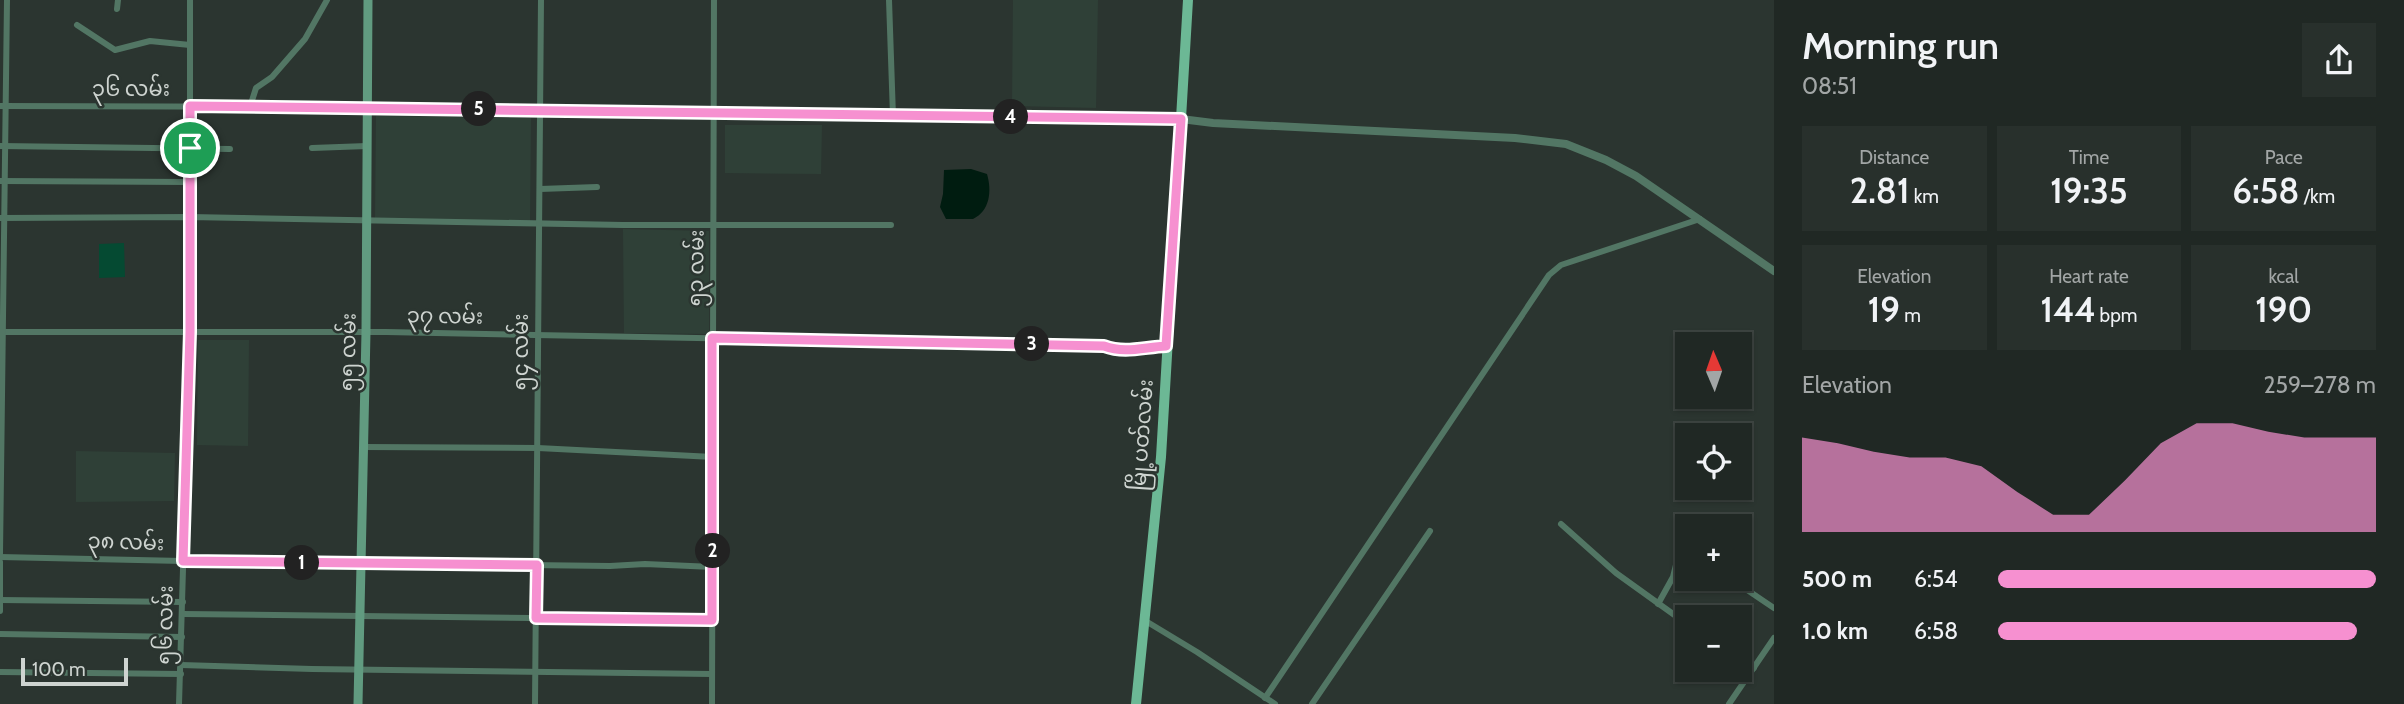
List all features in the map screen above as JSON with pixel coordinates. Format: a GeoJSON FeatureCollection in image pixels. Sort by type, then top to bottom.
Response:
{"type":"FeatureCollection","features":[{"type":"Feature","properties":{"kind":"main road","name":"၅၅ လမ်း"},"geometry":{"type":"LineString","coordinates":[[358,704],[366,332],[368,0]]}},
{"type":"Feature","properties":{"kind":"main road","name":"မြို့ပတ်လမ်း"},"geometry":{"type":"LineString","coordinates":[[1136,704],[1161,457],[1188,0]]}},
{"type":"Feature","properties":{"kind":"street"},"geometry":{"type":"LineString","coordinates":[[0,555],[3,62],[7,0]]}},
{"type":"Feature","properties":{"kind":"street"},"geometry":{"type":"LineString","coordinates":[[117,9],[118,0]]}},
{"type":"Feature","properties":{"kind":"street","name":"၅၆ လမ်း"},"geometry":{"type":"LineString","coordinates":[[179,704],[190,332],[190,0]]}},
{"type":"Feature","properties":{"kind":"street"},"geometry":{"type":"LineString","coordinates":[[250,107],[256,88],[272,76],[305,39],[327,0]]}},
{"type":"Feature","properties":{"kind":"street","name":"၅၄ လမ်း"},"geometry":{"type":"LineString","coordinates":[[535,704],[541,0]]}},
{"type":"Feature","properties":{"kind":"street","name":"၅၃ လမ်း"},"geometry":{"type":"LineString","coordinates":[[712,704],[714,0]]}},
{"type":"Feature","properties":{"kind":"street"},"geometry":{"type":"LineString","coordinates":[[889,0],[893,116]]}},
{"type":"Feature","properties":{"kind":"street"},"geometry":{"type":"LineString","coordinates":[[77,24],[114,50],[145,41],[190,45]]}},
{"type":"Feature","properties":{"kind":"street","name":"၃၆ လမ်း"},"geometry":{"type":"LineString","coordinates":[[3,106],[367,107],[1181,119]]}},
{"type":"Feature","properties":{"kind":"street"},"geometry":{"type":"LineString","coordinates":[[1181,119],[1213,123],[1515,138],[1555,142],[1579,148],[1636,176],[1774,271]]}},
{"type":"Feature","properties":{"kind":"street"},"geometry":{"type":"LineString","coordinates":[[3,146],[230,149]]}},
{"type":"Feature","properties":{"kind":"street"},"geometry":{"type":"LineString","coordinates":[[312,148],[367,146]]}},
{"type":"Feature","properties":{"kind":"street"},"geometry":{"type":"LineString","coordinates":[[3,181],[190,182]]}},
{"type":"Feature","properties":{"kind":"street"},"geometry":{"type":"LineString","coordinates":[[540,188],[597,187]]}},
{"type":"Feature","properties":{"kind":"street"},"geometry":{"type":"LineString","coordinates":[[3,218],[190,217],[891,226]]}},
{"type":"Feature","properties":{"kind":"street"},"geometry":{"type":"LineString","coordinates":[[1265,698],[1549,275],[1561,265],[1700,219]]}},
{"type":"Feature","properties":{"kind":"street","name":"၃၇ လမ်း"},"geometry":{"type":"LineString","coordinates":[[2,332],[539,334],[1104,346],[1117,351],[1166,346]]}},
{"type":"Feature","properties":{"kind":"street"},"geometry":{"type":"LineString","coordinates":[[363,447],[538,448],[713,457]]}},
{"type":"Feature","properties":{"kind":"street"},"geometry":{"type":"LineString","coordinates":[[1561,524],[1616,573],[1675,616]]}},
{"type":"Feature","properties":{"kind":"street"},"geometry":{"type":"LineString","coordinates":[[1312,704],[1430,531]]}},
{"type":"Feature","properties":{"kind":"street","name":"၃၈ လမ်း"},"geometry":{"type":"LineString","coordinates":[[0,555],[183,561],[645,564],[713,567]]}},
{"type":"Feature","properties":{"kind":"street"},"geometry":{"type":"LineString","coordinates":[[0,562],[0,611]]}},
{"type":"Feature","properties":{"kind":"street"},"geometry":{"type":"LineString","coordinates":[[1657,604],[1673,578],[1675,567]]}},
{"type":"Feature","properties":{"kind":"street"},"geometry":{"type":"LineString","coordinates":[[1749,591],[1774,608]]}},
{"type":"Feature","properties":{"kind":"street"},"geometry":{"type":"LineString","coordinates":[[0,600],[183,602]]}},
{"type":"Feature","properties":{"kind":"street"},"geometry":{"type":"LineString","coordinates":[[183,614],[712,620]]}},
{"type":"Feature","properties":{"kind":"street"},"geometry":{"type":"LineString","coordinates":[[1144,620],[1275,704]]}},
{"type":"Feature","properties":{"kind":"street"},"geometry":{"type":"LineString","coordinates":[[0,634],[182,637]]}},
{"type":"Feature","properties":{"kind":"street"},"geometry":{"type":"LineString","coordinates":[[1729,704],[1774,638]]}},
{"type":"Feature","properties":{"kind":"street"},"geometry":{"type":"LineString","coordinates":[[181,665],[712,674]]}},
{"type":"Feature","properties":{"kind":"street"},"geometry":{"type":"LineString","coordinates":[[0,672],[181,674]]}},
{"type":"Feature","properties":{"kind":"shaded area"},"geometry":{"type":"Polygon","coordinates":[[[1013,0],[1098,0],[1096,108],[1012,106],[1013,0]]]}},
{"type":"Feature","properties":{"kind":"shaded area"},"geometry":{"type":"Polygon","coordinates":[[[376,116],[531,118],[530,221],[375,219],[376,116]]]}},
{"type":"Feature","properties":{"kind":"shaded area"},"geometry":{"type":"Polygon","coordinates":[[[725,125],[822,125],[821,174],[725,173],[725,125]]]}},
{"type":"Feature","properties":{"kind":"shaded area"},"geometry":{"type":"Polygon","coordinates":[[[971,169],[987,174],[989,194],[986,206],[973,219],[946,219],[940,207],[944,170],[971,169]]]}},
{"type":"Feature","properties":{"kind":"shaded area"},"geometry":{"type":"Polygon","coordinates":[[[623,229],[709,231],[709,334],[624,333],[623,229]]]}},
{"type":"Feature","properties":{"kind":"shaded area"},"geometry":{"type":"Polygon","coordinates":[[[198,340],[249,340],[248,446],[197,445],[198,340]]]}},
{"type":"Feature","properties":{"kind":"shaded area"},"geometry":{"type":"Polygon","coordinates":[[[76,451],[175,453],[174,501],[76,502],[76,451]]]}},
{"type":"Feature","properties":{"kind":"green space"},"geometry":{"type":"Polygon","coordinates":[[[124,243],[125,277],[99,278],[99,244],[124,243]]]}},
{"type":"Feature","properties":{"kind":"route"},"geometry":{"type":"LineString","coordinates":[[190,106],[1181,119],[1166,346],[1117,351],[1104,346],[712,338],[712,620],[536,618],[537,565],[183,561],[190,332],[190,148],[190,106]]}}]}
